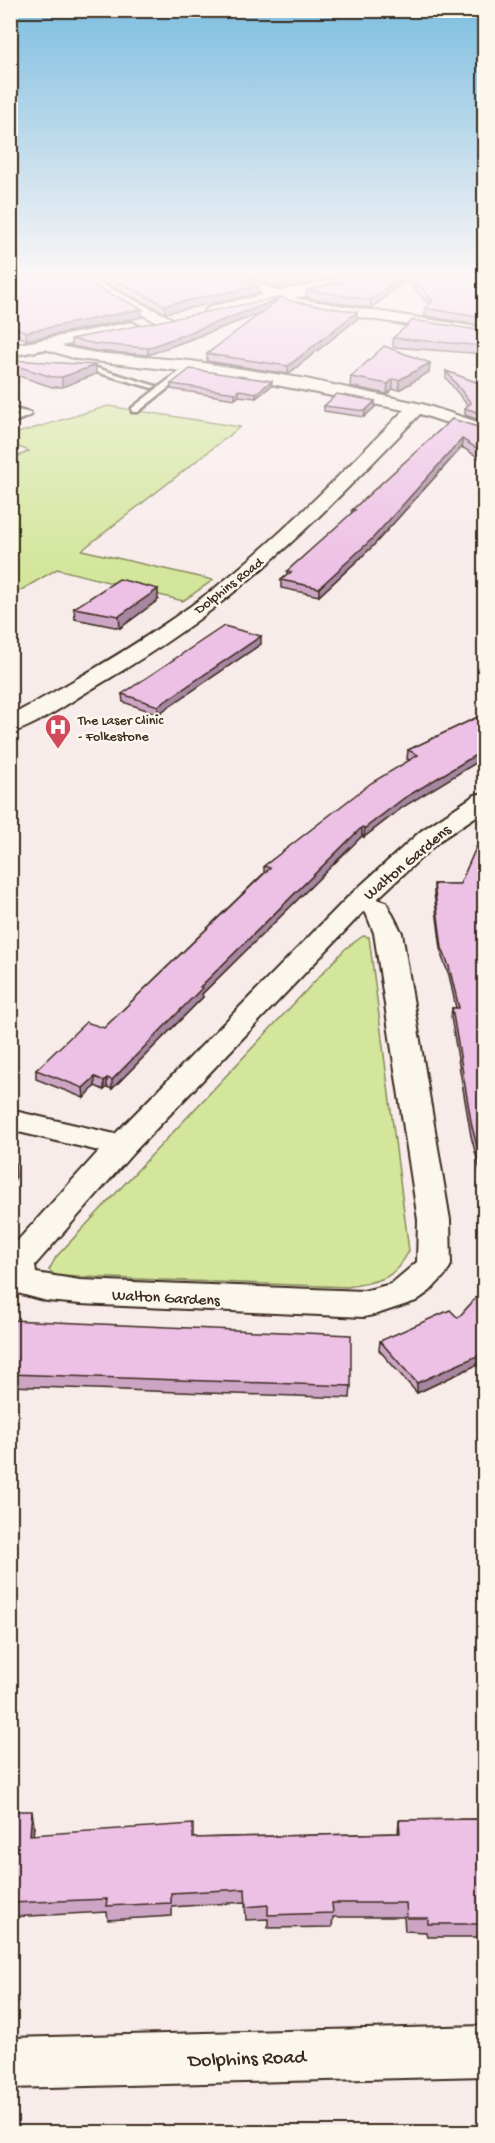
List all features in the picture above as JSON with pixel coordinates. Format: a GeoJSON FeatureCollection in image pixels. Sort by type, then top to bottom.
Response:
{"type":"FeatureCollection","features":[{"type":"Feature","properties":{"kind":"street"},"geometry":{"type":"LineString","coordinates":[[233,372],[280,379],[416,408],[461,420],[484,430]]}},
{"type":"Feature","properties":{"kind":"street","name":"Dolphins Road"},"geometry":{"type":"LineString","coordinates":[[10,726],[139,651],[220,593],[318,507],[416,408]]}},
{"type":"Feature","properties":{"kind":"street","name":"Walton Gardens"},"geometry":{"type":"LineString","coordinates":[[358,902],[377,908],[388,933],[434,1220],[434,1264],[420,1282],[398,1297],[364,1304],[46,1290],[19,1281],[18,1262],[122,1146],[358,902],[430,836],[484,800]]}},
{"type":"Feature","properties":{"kind":"street"},"geometry":{"type":"LineString","coordinates":[[10,1120],[122,1146]]}},
{"type":"Feature","properties":{"kind":"street","name":"Dolphins Road"},"geometry":{"type":"LineString","coordinates":[[10,2064],[484,2051]]}},
{"type":"Feature","properties":{"kind":"lane"},"geometry":{"type":"LineString","coordinates":[[103,372],[152,386]]}},
{"type":"Feature","properties":{"kind":"lane"},"geometry":{"type":"LineString","coordinates":[[135,410],[184,372]]}},
{"type":"Feature","properties":{"kind":"lane"},"geometry":{"type":"LineString","coordinates":[[10,410],[27,415],[10,422]]}},
{"type":"Feature","properties":{"kind":"green space"},"geometry":{"type":"Polygon","coordinates":[[[108,406],[240,427],[82,550],[213,580],[183,601],[57,569],[11,596],[11,460],[29,451],[11,444],[11,435],[108,406]]]}},
{"type":"Feature","properties":{"kind":"green space"},"geometry":{"type":"Polygon","coordinates":[[[363,936],[369,937],[409,1251],[397,1268],[377,1281],[348,1287],[56,1276],[49,1270],[56,1257],[345,949],[363,936]]]}},
{"type":"Feature","properties":{"kind":"building"},"geometry":{"type":"Polygon","coordinates":[[[36,372],[76,372],[62,377],[52,377],[36,372]]]}},
{"type":"Feature","properties":{"kind":"building"},"geometry":{"type":"Polygon","coordinates":[[[186,372],[211,372],[272,381],[256,393],[239,390],[235,393],[171,384],[186,372]]]}},
{"type":"Feature","properties":{"kind":"building"},"geometry":{"type":"Polygon","coordinates":[[[356,372],[414,372],[399,380],[393,379],[388,384],[351,377],[356,372]]]}},
{"type":"Feature","properties":{"kind":"building"},"geometry":{"type":"Polygon","coordinates":[[[447,372],[484,385],[484,415],[465,408],[471,403],[447,372]]]}},
{"type":"Feature","properties":{"kind":"building"},"geometry":{"type":"Polygon","coordinates":[[[337,394],[375,401],[365,411],[324,406],[337,394]]]}},
{"type":"Feature","properties":{"kind":"building"},"geometry":{"type":"Polygon","coordinates":[[[452,419],[484,429],[484,453],[462,439],[372,539],[319,588],[281,580],[291,572],[287,571],[452,419]]]}},
{"type":"Feature","properties":{"kind":"building"},"geometry":{"type":"Polygon","coordinates":[[[119,579],[158,589],[119,616],[74,608],[119,579]]]}},
{"type":"Feature","properties":{"kind":"building"},"geometry":{"type":"Polygon","coordinates":[[[224,626],[261,636],[158,706],[122,694],[224,626]]]}},
{"type":"Feature","properties":{"kind":"building"},"geometry":{"type":"Polygon","coordinates":[[[484,714],[484,750],[404,798],[365,828],[362,827],[200,987],[202,988],[112,1080],[107,1078],[104,1081],[95,1077],[83,1088],[36,1070],[86,1022],[104,1028],[270,868],[264,866],[371,783],[418,755],[408,750],[484,714]]]}},
{"type":"Feature","properties":{"kind":"building"},"geometry":{"type":"Polygon","coordinates":[[[484,831],[484,872],[481,871],[484,889],[484,1172],[472,1127],[452,1008],[459,1008],[449,966],[442,948],[434,884],[460,884],[484,831]]]}},
{"type":"Feature","properties":{"kind":"building"},"geometry":{"type":"Polygon","coordinates":[[[10,1163],[15,1166],[10,1173],[10,1163]]]}},
{"type":"Feature","properties":{"kind":"building"},"geometry":{"type":"Polygon","coordinates":[[[484,1289],[484,1353],[417,1383],[380,1341],[450,1310],[458,1318],[484,1289]]]}},
{"type":"Feature","properties":{"kind":"building"},"geometry":{"type":"Polygon","coordinates":[[[10,1320],[351,1335],[351,1386],[10,1374],[10,1320]]]}},
{"type":"Feature","properties":{"kind":"building"},"geometry":{"type":"Polygon","coordinates":[[[10,1811],[32,1811],[30,1835],[193,1824],[193,1838],[400,1833],[399,1820],[484,1819],[484,1924],[428,1924],[428,1918],[407,1918],[406,1903],[332,1903],[333,1913],[268,1915],[268,1905],[246,1907],[245,1889],[171,1893],[171,1903],[106,1906],[107,1899],[10,1903],[10,1811]]]}},
{"type":"Feature","properties":{"kind":"building"},"geometry":{"type":"Polygon","coordinates":[[[484,2128],[484,2133],[444,2133],[444,2129],[484,2128]]]}},
{"type":"Feature","properties":{"kind":"place","name":"The Laser Clinic - Folkestone"},"geometry":{"type":"Point","coordinates":[58,750]}}]}
